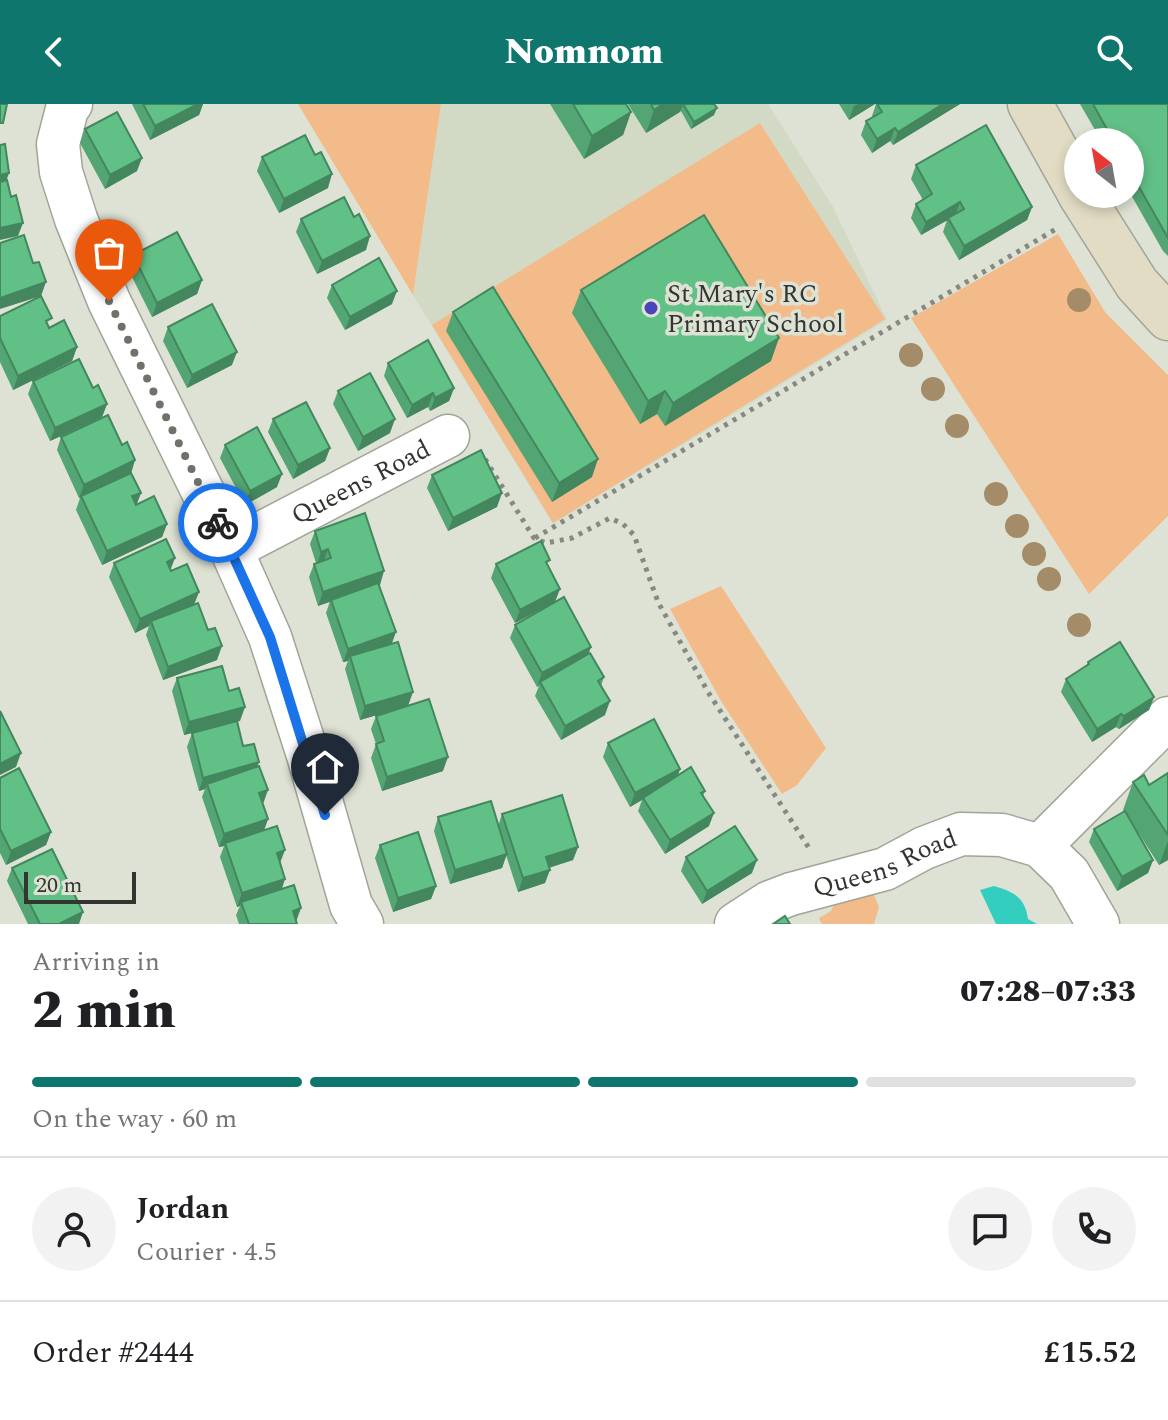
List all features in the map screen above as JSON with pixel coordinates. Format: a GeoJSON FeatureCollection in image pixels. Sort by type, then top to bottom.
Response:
{"type":"FeatureCollection","features":[{"type":"Feature","properties":{"kind":"main road"},"geometry":{"type":"LineString","coordinates":[[1030,104],[1064,165]]}},
{"type":"Feature","properties":{"kind":"main road"},"geometry":{"type":"LineString","coordinates":[[1088,208],[1137,284],[1168,318]]}},
{"type":"Feature","properties":{"kind":"street"},"geometry":{"type":"LineString","coordinates":[[71,104],[58,144],[61,172],[76,219],[109,301],[231,549],[270,637],[351,905],[362,924]]}},
{"type":"Feature","properties":{"kind":"street","name":"Queens Road"},"geometry":{"type":"LineString","coordinates":[[231,549],[448,436]]}},
{"type":"Feature","properties":{"kind":"street"},"geometry":{"type":"LineString","coordinates":[[1040,846],[1168,718]]}},
{"type":"Feature","properties":{"kind":"street","name":"Queens Road"},"geometry":{"type":"LineString","coordinates":[[736,924],[770,902],[885,869],[924,848],[961,834],[1002,835],[1040,846],[1069,874],[1098,924]]}},
{"type":"Feature","properties":{"kind":"path"},"geometry":{"type":"LineString","coordinates":[[534,538],[1066,208]]}},
{"type":"Feature","properties":{"kind":"path"},"geometry":{"type":"LineString","coordinates":[[448,436],[465,426],[534,538],[546,543],[572,538],[610,518],[623,524],[634,535],[658,602],[708,692],[832,884]]}},
{"type":"Feature","properties":{"kind":"shaded area"},"geometry":{"type":"Polygon","coordinates":[[[298,104],[441,104],[413,295],[298,104]]]}},
{"type":"Feature","properties":{"kind":"shaded area","name":"St Mary's RC Primary School"},"geometry":{"type":"Polygon","coordinates":[[[441,104],[768,104],[833,207],[887,320],[553,524],[413,295],[441,104]]]}},
{"type":"Feature","properties":{"kind":"shaded area","name":"St Mary's RC Primary School"},"geometry":{"type":"Polygon","coordinates":[[[760,123],[885,319],[553,523],[432,325],[760,123]],[[696,238],[640,423],[657,414],[665,425],[696,238]]]}},
{"type":"Feature","properties":{"kind":"shaded area"},"geometry":{"type":"Polygon","coordinates":[[[1058,234],[1105,312],[1168,375],[1168,516],[1089,594],[911,318],[1058,234]]]}},
{"type":"Feature","properties":{"kind":"shaded area"},"geometry":{"type":"Polygon","coordinates":[[[721,586],[826,748],[797,785],[782,794],[721,701],[670,609],[721,586]]]}},
{"type":"Feature","properties":{"kind":"shaded area"},"geometry":{"type":"Polygon","coordinates":[[[872,890],[879,907],[874,924],[822,924],[819,918],[831,911],[836,900],[872,890]]]}},
{"type":"Feature","properties":{"kind":"water"},"geometry":{"type":"Polygon","coordinates":[[[994,886],[1017,896],[1024,905],[1028,919],[1037,924],[996,924],[980,890],[994,886]]]}},
{"type":"Feature","properties":{"kind":"building"},"geometry":{"type":"Polygon","coordinates":[[[0,104],[7,104],[3,123],[0,123],[0,104]]]}},
{"type":"Feature","properties":{"kind":"building"},"geometry":{"type":"Polygon","coordinates":[[[143,104],[198,104],[155,126],[143,104]]]}},
{"type":"Feature","properties":{"kind":"building"},"geometry":{"type":"Polygon","coordinates":[[[573,104],[626,104],[631,112],[592,136],[573,104]]]}},
{"type":"Feature","properties":{"kind":"building"},"geometry":{"type":"Polygon","coordinates":[[[683,104],[714,104],[717,108],[694,122],[683,104]]]}},
{"type":"Feature","properties":{"kind":"building"},"geometry":{"type":"Polygon","coordinates":[[[877,104],[943,104],[898,132],[895,128],[877,139],[866,121],[882,112],[877,104]]]}},
{"type":"Feature","properties":{"kind":"building"},"geometry":{"type":"Polygon","coordinates":[[[1093,104],[1168,104],[1168,238],[1144,196],[1144,128],[1106,128],[1093,104]]]}},
{"type":"Feature","properties":{"kind":"building"},"geometry":{"type":"Polygon","coordinates":[[[117,112],[142,158],[110,175],[85,129],[117,112]]]}},
{"type":"Feature","properties":{"kind":"building"},"geometry":{"type":"Polygon","coordinates":[[[986,125],[1032,207],[964,246],[948,218],[964,209],[960,202],[926,222],[916,204],[932,194],[916,165],[986,125]]]}},
{"type":"Feature","properties":{"kind":"building"},"geometry":{"type":"Polygon","coordinates":[[[305,135],[315,155],[321,152],[332,174],[284,199],[262,157],[305,135]]]}},
{"type":"Feature","properties":{"kind":"building"},"geometry":{"type":"Polygon","coordinates":[[[5,144],[9,173],[0,175],[0,145],[5,144]]]}},
{"type":"Feature","properties":{"kind":"building"},"geometry":{"type":"Polygon","coordinates":[[[7,180],[11,197],[16,195],[23,223],[0,228],[0,182],[7,180]]]}},
{"type":"Feature","properties":{"kind":"building"},"geometry":{"type":"Polygon","coordinates":[[[344,197],[354,217],[359,214],[370,236],[322,261],[301,219],[344,197]]]}},
{"type":"Feature","properties":{"kind":"building"},"geometry":{"type":"Polygon","coordinates":[[[704,215],[779,338],[673,403],[665,391],[648,401],[581,290],[704,215]]]}},
{"type":"Feature","properties":{"kind":"building"},"geometry":{"type":"Polygon","coordinates":[[[177,232],[202,280],[157,303],[133,255],[177,232]]]}},
{"type":"Feature","properties":{"kind":"building"},"geometry":{"type":"Polygon","coordinates":[[[24,235],[33,263],[39,262],[46,282],[0,298],[0,243],[24,235]]]}},
{"type":"Feature","properties":{"kind":"building"},"geometry":{"type":"Polygon","coordinates":[[[379,258],[397,291],[350,317],[332,285],[379,258]]]}},
{"type":"Feature","properties":{"kind":"building"},"geometry":{"type":"Polygon","coordinates":[[[493,287],[598,459],[559,483],[453,312],[493,287]]]}},
{"type":"Feature","properties":{"kind":"building"},"geometry":{"type":"Polygon","coordinates":[[[41,296],[52,318],[46,321],[49,328],[64,320],[77,347],[18,376],[0,338],[0,316],[41,296]]]}},
{"type":"Feature","properties":{"kind":"building"},"geometry":{"type":"Polygon","coordinates":[[[212,304],[237,352],[192,375],[168,327],[212,304]]]}},
{"type":"Feature","properties":{"kind":"building"},"geometry":{"type":"Polygon","coordinates":[[[428,340],[454,388],[435,398],[433,393],[412,405],[388,363],[428,340]]]}},
{"type":"Feature","properties":{"kind":"building"},"geometry":{"type":"Polygon","coordinates":[[[79,359],[93,388],[98,385],[107,404],[55,428],[33,381],[79,359]]]}},
{"type":"Feature","properties":{"kind":"building"},"geometry":{"type":"Polygon","coordinates":[[[370,373],[395,419],[363,437],[338,391],[370,373]]]}},
{"type":"Feature","properties":{"kind":"building"},"geometry":{"type":"Polygon","coordinates":[[[306,402],[330,448],[298,465],[273,419],[306,402]]]}},
{"type":"Feature","properties":{"kind":"building"},"geometry":{"type":"Polygon","coordinates":[[[108,415],[122,445],[127,442],[135,460],[84,485],[61,437],[108,415]]]}},
{"type":"Feature","properties":{"kind":"building"},"geometry":{"type":"Polygon","coordinates":[[[257,427],[282,474],[250,491],[225,445],[257,427]]]}},
{"type":"Feature","properties":{"kind":"building"},"geometry":{"type":"Polygon","coordinates":[[[481,450],[502,493],[453,518],[432,475],[481,450]]]}},
{"type":"Feature","properties":{"kind":"building"},"geometry":{"type":"Polygon","coordinates":[[[131,473],[141,493],[132,496],[136,505],[154,496],[167,524],[107,551],[81,496],[131,473]]]}},
{"type":"Feature","properties":{"kind":"building"},"geometry":{"type":"Polygon","coordinates":[[[365,513],[384,571],[323,592],[314,564],[331,558],[328,549],[321,552],[315,531],[365,513]]]}},
{"type":"Feature","properties":{"kind":"building"},"geometry":{"type":"Polygon","coordinates":[[[166,539],[175,558],[167,562],[171,571],[187,564],[199,592],[140,619],[114,563],[166,539]]]}},
{"type":"Feature","properties":{"kind":"building"},"geometry":{"type":"Polygon","coordinates":[[[541,541],[550,560],[546,562],[560,589],[520,610],[496,564],[541,541]]]}},
{"type":"Feature","properties":{"kind":"building"},"geometry":{"type":"Polygon","coordinates":[[[378,583],[396,632],[348,649],[331,600],[378,583]]]}},
{"type":"Feature","properties":{"kind":"building"},"geometry":{"type":"Polygon","coordinates":[[[564,597],[591,647],[542,673],[515,625],[564,597]]]}},
{"type":"Feature","properties":{"kind":"building"},"geometry":{"type":"Polygon","coordinates":[[[198,603],[208,630],[215,628],[222,646],[168,667],[151,621],[198,603]]]}},
{"type":"Feature","properties":{"kind":"building"},"geometry":{"type":"Polygon","coordinates":[[[398,642],[413,692],[365,706],[350,656],[398,642]]]}},
{"type":"Feature","properties":{"kind":"building"},"geometry":{"type":"Polygon","coordinates":[[[1120,642],[1154,697],[1097,729],[1066,679],[1120,642]]]}},
{"type":"Feature","properties":{"kind":"building"},"geometry":{"type":"Polygon","coordinates":[[[590,653],[604,677],[598,681],[610,701],[565,726],[540,682],[590,653]]]}},
{"type":"Feature","properties":{"kind":"building"},"geometry":{"type":"Polygon","coordinates":[[[222,666],[229,691],[239,688],[245,707],[189,722],[177,678],[222,666]]]}},
{"type":"Feature","properties":{"kind":"building"},"geometry":{"type":"Polygon","coordinates":[[[429,699],[448,757],[387,777],[376,744],[384,741],[376,716],[429,699]]]}},
{"type":"Feature","properties":{"kind":"building"},"geometry":{"type":"Polygon","coordinates":[[[0,711],[21,753],[0,764],[0,711]]]}},
{"type":"Feature","properties":{"kind":"building"},"geometry":{"type":"Polygon","coordinates":[[[654,719],[680,769],[635,793],[608,743],[654,719]]]}},
{"type":"Feature","properties":{"kind":"building"},"geometry":{"type":"Polygon","coordinates":[[[237,721],[243,746],[254,744],[259,762],[203,778],[192,733],[237,721]]]}},
{"type":"Feature","properties":{"kind":"building"},"geometry":{"type":"Polygon","coordinates":[[[259,766],[268,790],[259,793],[268,819],[224,834],[207,784],[259,766]]]}},
{"type":"Feature","properties":{"kind":"building"},"geometry":{"type":"Polygon","coordinates":[[[691,767],[705,791],[701,793],[714,813],[670,840],[643,798],[691,767]]]}},
{"type":"Feature","properties":{"kind":"building"},"geometry":{"type":"Polygon","coordinates":[[[19,768],[51,832],[11,851],[0,829],[0,778],[19,768]]]}},
{"type":"Feature","properties":{"kind":"building"},"geometry":{"type":"Polygon","coordinates":[[[1168,773],[1168,835],[1133,782],[1144,775],[1149,785],[1168,773]]]}},
{"type":"Feature","properties":{"kind":"building"},"geometry":{"type":"Polygon","coordinates":[[[562,795],[578,847],[546,857],[550,870],[523,878],[502,814],[562,795]]]}},
{"type":"Feature","properties":{"kind":"building"},"geometry":{"type":"Polygon","coordinates":[[[491,801],[507,854],[455,870],[438,817],[491,801]]]}},
{"type":"Feature","properties":{"kind":"building"},"geometry":{"type":"Polygon","coordinates":[[[1125,811],[1153,860],[1122,877],[1094,829],[1125,811]]]}},
{"type":"Feature","properties":{"kind":"building"},"geometry":{"type":"Polygon","coordinates":[[[277,826],[285,850],[277,853],[285,879],[242,893],[225,843],[277,826]]]}},
{"type":"Feature","properties":{"kind":"building"},"geometry":{"type":"Polygon","coordinates":[[[735,826],[757,860],[707,891],[686,857],[735,826]]]}},
{"type":"Feature","properties":{"kind":"building"},"geometry":{"type":"Polygon","coordinates":[[[418,832],[436,886],[398,898],[380,845],[418,832]]]}},
{"type":"Feature","properties":{"kind":"building"},"geometry":{"type":"Polygon","coordinates":[[[52,849],[83,912],[59,924],[40,924],[12,868],[52,849]]]}},
{"type":"Feature","properties":{"kind":"building"},"geometry":{"type":"Polygon","coordinates":[[[294,885],[301,908],[293,911],[297,924],[249,924],[241,902],[294,885]]]}},
{"type":"Feature","properties":{"kind":"building"},"geometry":{"type":"Polygon","coordinates":[[[785,916],[790,924],[773,924],[785,916]]]}},
{"type":"Feature","properties":{"kind":"way so far"},"geometry":{"type":"LineString","coordinates":[[109,301],[218,523]]}},
{"type":"Feature","properties":{"kind":"place","name":"St Mary's RC Primary School"},"geometry":{"type":"Point","coordinates":[651,308]}},
{"type":"Feature","properties":{"kind":"route"},"geometry":{"type":"LineString","coordinates":[[218,523],[270,637],[325,815]]}}]}
